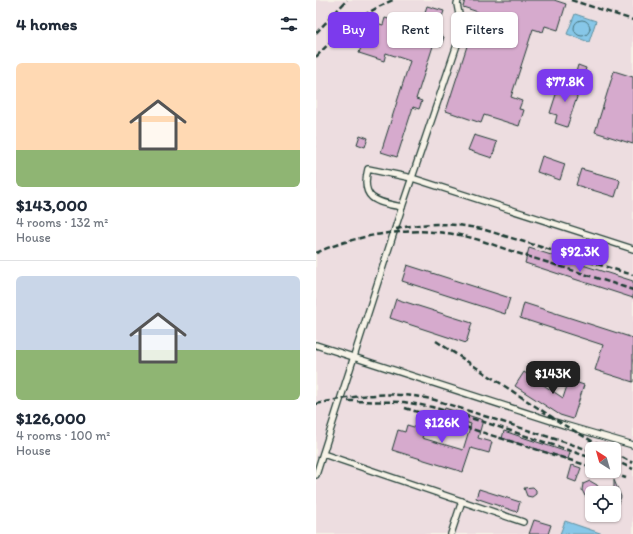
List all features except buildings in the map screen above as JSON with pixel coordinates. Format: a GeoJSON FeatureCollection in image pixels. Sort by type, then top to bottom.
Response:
{"type":"FeatureCollection","features":[{"type":"Feature","properties":{"kind":"lane"},"geometry":{"type":"LineString","coordinates":[[316,475],[402,207],[462,30],[457,4],[458,0]]}},
{"type":"Feature","properties":{"kind":"lane"},"geometry":{"type":"LineString","coordinates":[[402,207],[376,202],[366,191],[365,181],[368,170],[412,178],[633,249]]}},
{"type":"Feature","properties":{"kind":"lane"},"geometry":{"type":"LineString","coordinates":[[316,345],[564,425],[633,445]]}},
{"type":"Feature","properties":{"kind":"lane"},"geometry":{"type":"LineString","coordinates":[[323,454],[523,522]]}},
{"type":"Feature","properties":{"kind":"lane"},"geometry":{"type":"LineString","coordinates":[[451,534],[462,501]]}},
{"type":"Feature","properties":{"kind":"shaded area"},"geometry":{"type":"Polygon","coordinates":[[[316,0],[633,0],[633,534],[316,534],[316,0]]]}},
{"type":"Feature","properties":{"kind":"water"},"geometry":{"type":"Polygon","coordinates":[[[575,14],[596,21],[589,42],[567,34],[575,14]]]}},
{"type":"Feature","properties":{"kind":"water"},"geometry":{"type":"Polygon","coordinates":[[[565,521],[603,534],[560,534],[565,521]]]}},
{"type":"Feature","properties":{"kind":"railway"},"geometry":{"type":"LineString","coordinates":[[316,33],[347,0]]}},
{"type":"Feature","properties":{"kind":"railway"},"geometry":{"type":"LineString","coordinates":[[316,57],[333,40],[361,17],[393,0]]}},
{"type":"Feature","properties":{"kind":"railway"},"geometry":{"type":"LineString","coordinates":[[571,0],[633,20]]}},
{"type":"Feature","properties":{"kind":"railway"},"geometry":{"type":"LineString","coordinates":[[396,229],[428,224],[460,225],[482,229],[633,275]]}},
{"type":"Feature","properties":{"kind":"railway"},"geometry":{"type":"LineString","coordinates":[[316,253],[349,241],[383,234],[419,231],[436,232],[461,235],[477,239],[633,290]]}},
{"type":"Feature","properties":{"kind":"railway"},"geometry":{"type":"LineString","coordinates":[[436,341],[564,425],[594,442]]}},
{"type":"Feature","properties":{"kind":"railway"},"geometry":{"type":"LineString","coordinates":[[316,404],[346,398],[390,394],[420,397],[435,400],[585,449]]}},
{"type":"Feature","properties":{"kind":"railway"},"geometry":{"type":"LineString","coordinates":[[348,401],[404,402],[432,407],[484,422],[585,456]]}},
{"type":"Feature","properties":{"kind":"railway"},"geometry":{"type":"LineString","coordinates":[[405,408],[585,465]]}},
{"type":"Feature","properties":{"kind":"railway"},"geometry":{"type":"LineString","coordinates":[[621,457],[633,463]]}},
{"type":"Feature","properties":{"kind":"railway"},"geometry":{"type":"LineString","coordinates":[[621,463],[633,469]]}},
{"type":"Feature","properties":{"kind":"railway"},"geometry":{"type":"LineString","coordinates":[[621,476],[626,478]]}}]}
